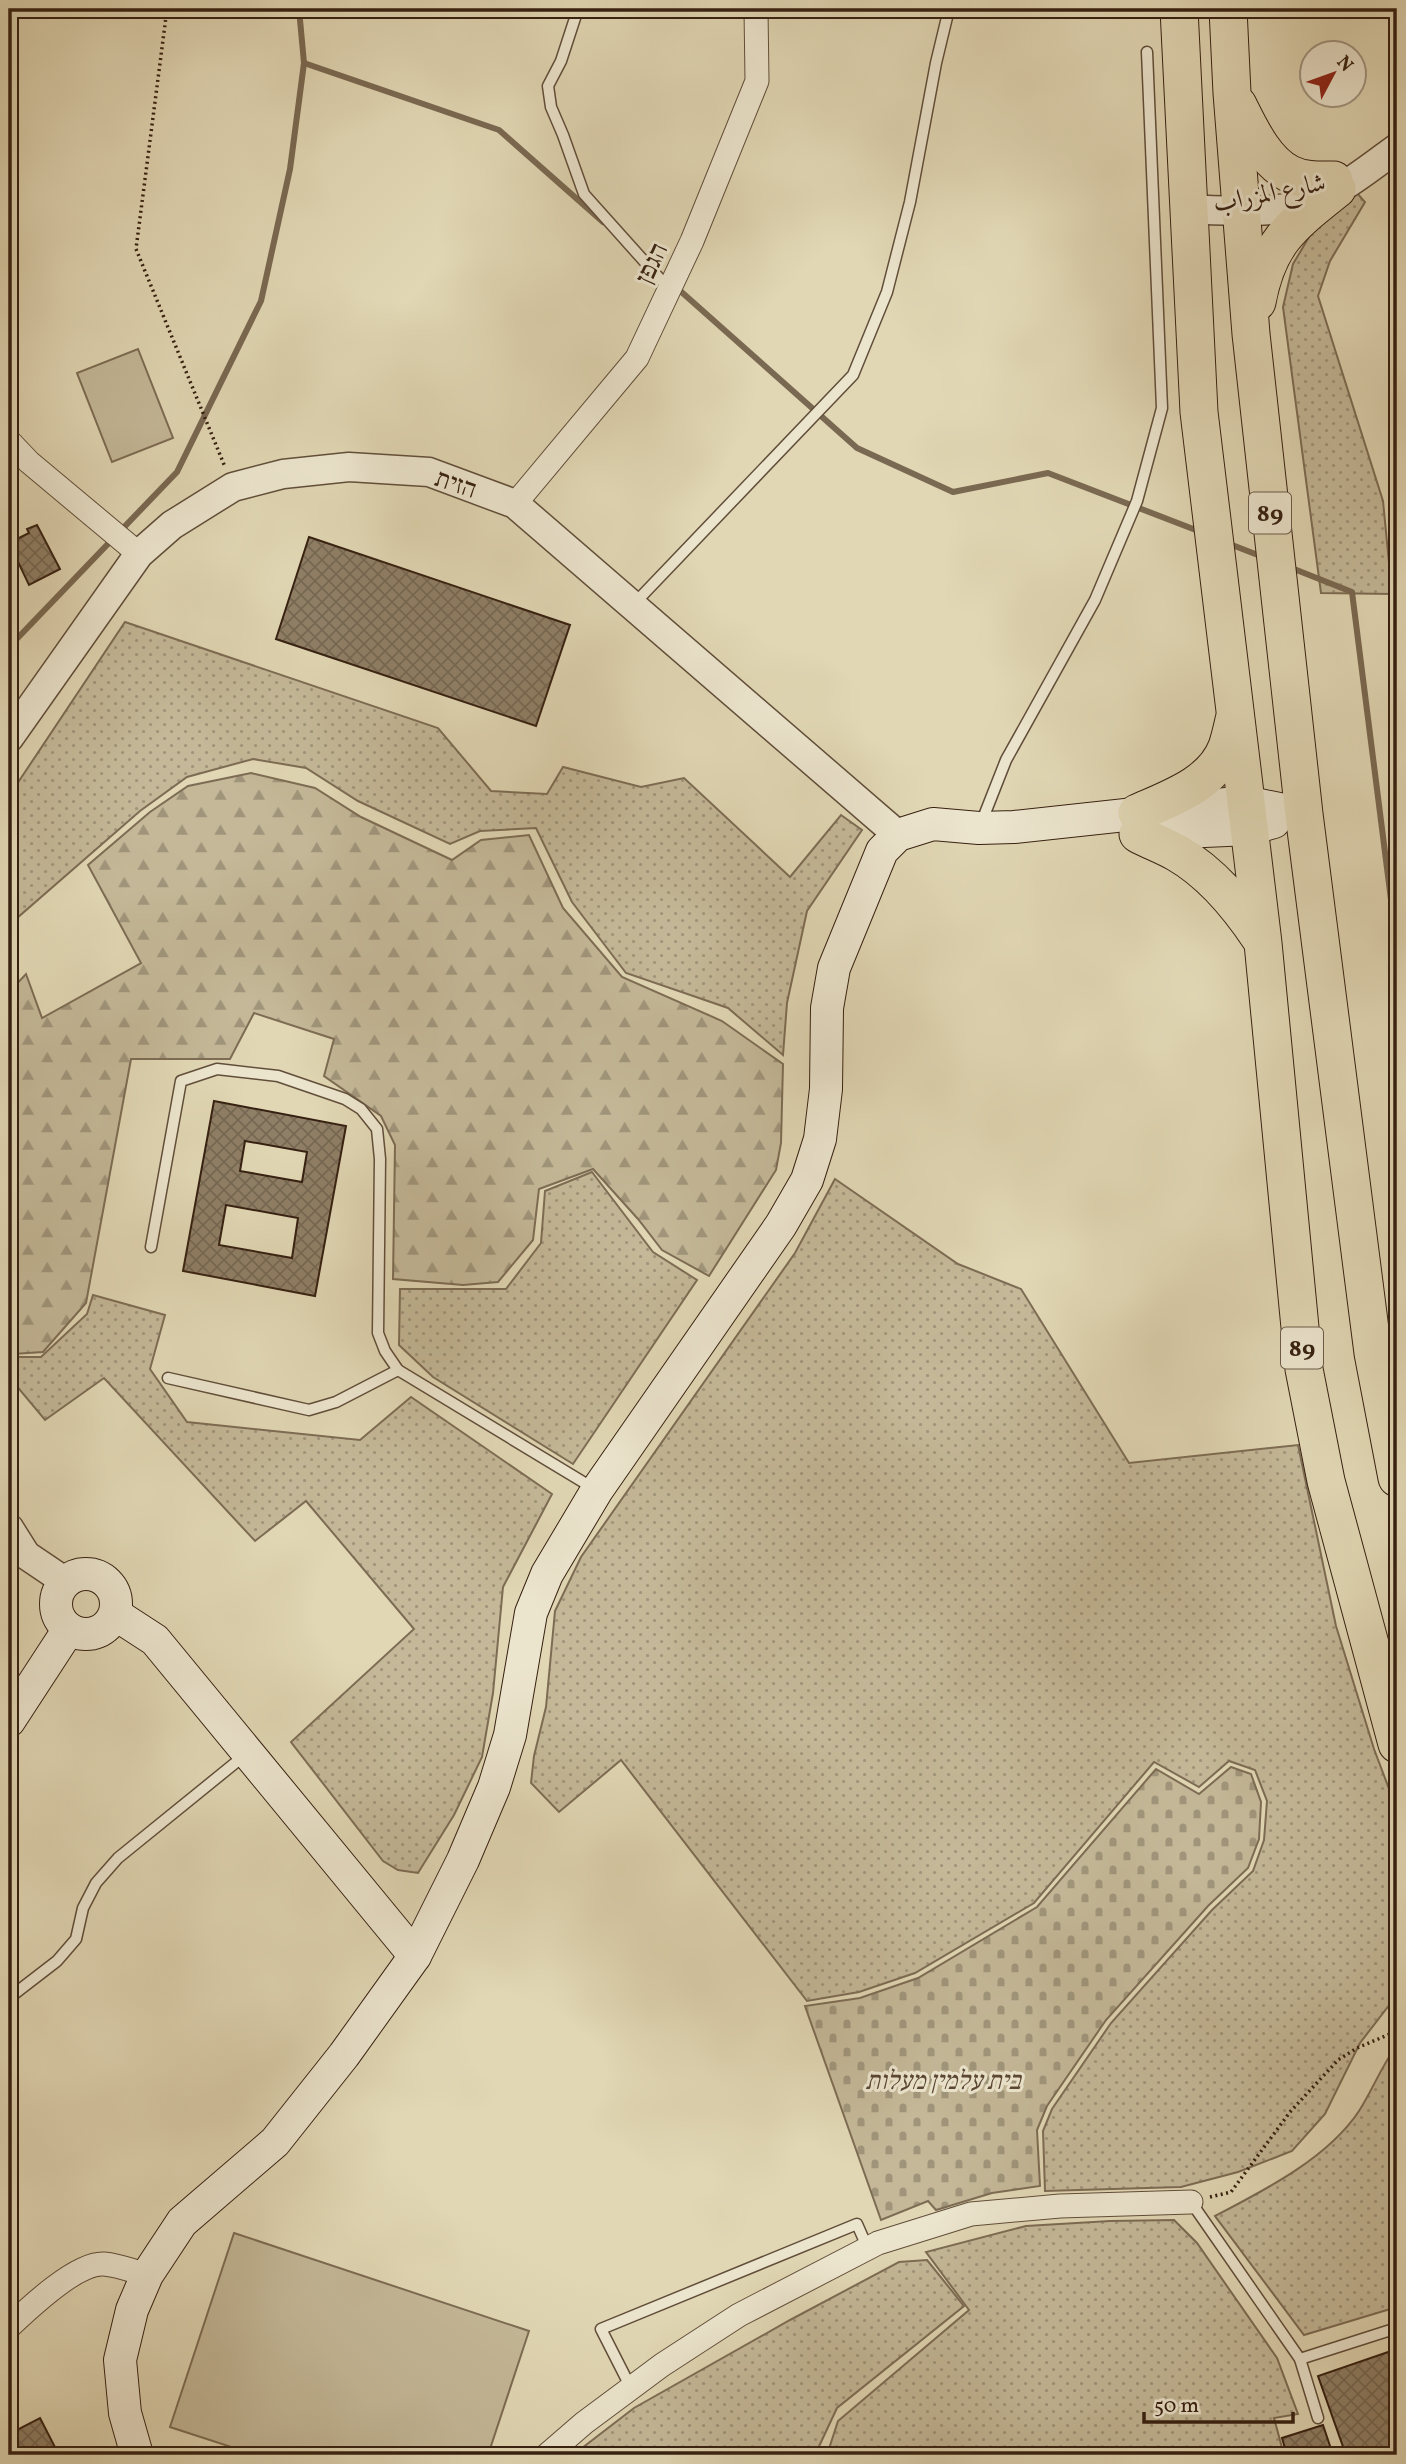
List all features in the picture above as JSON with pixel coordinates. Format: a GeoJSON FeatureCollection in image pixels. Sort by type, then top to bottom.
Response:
{"type":"FeatureCollection","features":[{"type":"Feature","properties":{"kind":"highway","name":"89"},"geometry":{"type":"LineString","coordinates":[[1179,9],[1199,412],[1263,943],[1304,1369],[1326,1480],[1397,1744]]}},
{"type":"Feature","properties":{"kind":"highway","name":"89"},"geometry":{"type":"LineString","coordinates":[[1228,9],[1251,334],[1304,814],[1373,1353],[1397,1478]]}},
{"type":"Feature","properties":{"kind":"highway"},"geometry":{"type":"LineString","coordinates":[[1232,93],[1250,127],[1274,162],[1290,174],[1308,180],[1344,181]]}},
{"type":"Feature","properties":{"kind":"highway"},"geometry":{"type":"LineString","coordinates":[[1251,334],[1260,282],[1279,241],[1295,222],[1344,181]]}},
{"type":"Feature","properties":{"kind":"highway"},"geometry":{"type":"LineString","coordinates":[[1236,712],[1227,748],[1212,772],[1138,824],[1211,879],[1237,904],[1263,943]]}},
{"type":"Feature","properties":{"kind":"main road"},"geometry":{"type":"LineString","coordinates":[[137,2455],[125,2413],[120,2360],[132,2310],[147,2275],[182,2222],[275,2142],[344,2056],[415,1956],[463,1860],[494,1787],[510,1735],[528,1626],[547,1574],[597,1490],[781,1225],[807,1180],[820,1139],[825,1089],[827,1008],[834,968],[882,851],[898,835],[933,824],[979,828],[1138,824],[1247,815],[1304,814]]}},
{"type":"Feature","properties":{"kind":"main road"},"geometry":{"type":"LineString","coordinates":[[75,1576],[96,1576],[105,1581],[114,1593],[115,1614],[108,1626],[99,1632],[78,1633],[69,1629],[61,1620],[56,1600],[66,1582],[75,1576]]}},
{"type":"Feature","properties":{"kind":"main road"},"geometry":{"type":"LineString","coordinates":[[115,1614],[155,1640],[415,1956]]}},
{"type":"Feature","properties":{"kind":"main road"},"geometry":{"type":"LineString","coordinates":[[9,1721],[69,1629]]}},
{"type":"Feature","properties":{"kind":"street","name":"הגפן"},"geometry":{"type":"LineString","coordinates":[[515,504],[637,358],[692,241],[757,81],[755,9]]}},
{"type":"Feature","properties":{"kind":"street","name":"شارع المزراب"},"geometry":{"type":"LineString","coordinates":[[1188,209],[1241,202],[1296,205],[1314,201],[1397,148]]}},
{"type":"Feature","properties":{"kind":"street"},"geometry":{"type":"LineString","coordinates":[[9,441],[29,462],[139,554]]}},
{"type":"Feature","properties":{"kind":"street","name":"הזית"},"geometry":{"type":"LineString","coordinates":[[9,738],[139,554],[172,525],[233,487],[283,474],[349,467],[429,472],[515,504],[898,835]]}},
{"type":"Feature","properties":{"kind":"street"},"geometry":{"type":"LineString","coordinates":[[9,1528],[26,1555],[66,1582]]}},
{"type":"Feature","properties":{"kind":"street"},"geometry":{"type":"LineString","coordinates":[[547,2455],[631,2388],[739,2315],[878,2243],[971,2214],[1060,2206],[1191,2202]]}},
{"type":"Feature","properties":{"kind":"street"},"geometry":{"type":"LineString","coordinates":[[9,2327],[47,2293],[80,2271],[102,2263],[147,2275]]}},
{"type":"Feature","properties":{"kind":"lane"},"geometry":{"type":"LineString","coordinates":[[578,9],[561,61],[548,86],[551,107],[584,194],[669,289]]}},
{"type":"Feature","properties":{"kind":"lane"},"geometry":{"type":"LineString","coordinates":[[633,605],[853,375],[887,292],[910,202],[948,9]]}},
{"type":"Feature","properties":{"kind":"lane"},"geometry":{"type":"LineString","coordinates":[[979,828],[1006,760],[1095,600],[1137,500],[1162,408],[1147,52]]}},
{"type":"Feature","properties":{"kind":"lane"},"geometry":{"type":"LineString","coordinates":[[151,1247],[181,1081],[217,1069],[278,1076],[345,1099],[361,1109],[377,1129],[380,1160],[378,1333],[385,1350],[398,1370],[597,1490]]}},
{"type":"Feature","properties":{"kind":"lane"},"geometry":{"type":"LineString","coordinates":[[168,1378],[309,1410],[336,1402],[398,1370]]}},
{"type":"Feature","properties":{"kind":"lane"},"geometry":{"type":"LineString","coordinates":[[9,1998],[57,1961],[76,1939],[83,1908],[96,1883],[118,1858],[248,1754]]}},
{"type":"Feature","properties":{"kind":"lane"},"geometry":{"type":"LineString","coordinates":[[1191,2202],[1300,2359],[1318,2418]]}},
{"type":"Feature","properties":{"kind":"lane"},"geometry":{"type":"LineString","coordinates":[[631,2388],[601,2329],[857,2224],[868,2249]]}},
{"type":"Feature","properties":{"kind":"lane"},"geometry":{"type":"LineString","coordinates":[[1300,2359],[1397,2328]]}},
{"type":"Feature","properties":{"kind":"path"},"geometry":{"type":"LineString","coordinates":[[167,9],[136,249],[233,487]]}},
{"type":"Feature","properties":{"kind":"path"},"geometry":{"type":"LineString","coordinates":[[1191,2202],[1231,2192],[1290,2112],[1338,2060],[1357,2048],[1397,2031]]}},
{"type":"Feature","properties":{"kind":"green space"},"geometry":{"type":"Polygon","coordinates":[[[1356,192],[1365,202],[1330,261],[1318,296],[1383,501],[1392,594],[1321,593],[1283,307],[1293,264],[1315,227],[1356,192]]]}},
{"type":"Feature","properties":{"kind":"green space"},"geometry":{"type":"Polygon","coordinates":[[[138,349],[173,438],[112,462],[77,373],[138,349]]]}},
{"type":"Feature","properties":{"kind":"green space"},"geometry":{"type":"Polygon","coordinates":[[[125,622],[438,728],[491,791],[547,794],[563,767],[641,787],[684,778],[790,877],[841,815],[862,830],[807,911],[787,1003],[783,1055],[728,1008],[626,973],[572,902],[536,828],[480,831],[450,844],[358,801],[306,768],[253,759],[187,777],[140,811],[9,925],[9,796],[125,622]]]}},
{"type":"Feature","properties":{"kind":"green space"},"geometry":{"type":"Polygon","coordinates":[[[251,773],[315,788],[361,817],[452,860],[481,840],[529,835],[563,908],[622,977],[722,1021],[783,1064],[781,1143],[776,1170],[709,1276],[662,1250],[593,1169],[539,1189],[533,1240],[498,1282],[463,1285],[393,1279],[395,1145],[381,1116],[324,1076],[334,1039],[254,1013],[230,1059],[131,1059],[86,1303],[43,1352],[13,1354],[15,1293],[9,1279],[9,992],[26,974],[42,1018],[141,963],[88,865],[150,812],[188,786],[251,773]]]}},
{"type":"Feature","properties":{"kind":"green space"},"geometry":{"type":"Polygon","coordinates":[[[592,1172],[653,1252],[697,1280],[573,1464],[433,1377],[399,1345],[400,1289],[506,1289],[541,1243],[545,1191],[592,1172]]]}},
{"type":"Feature","properties":{"kind":"green space"},"geometry":{"type":"Polygon","coordinates":[[[835,1179],[958,1264],[1021,1289],[1129,1463],[1298,1445],[1336,1626],[1374,1749],[1397,1810],[1397,1995],[1360,2043],[1325,2114],[1292,2151],[1238,2172],[1181,2187],[1045,2191],[1043,2131],[1052,2109],[1111,2023],[1212,1910],[1253,1871],[1264,1840],[1267,1801],[1255,1770],[1229,1761],[1199,1787],[1154,1762],[1034,1903],[915,1973],[859,1992],[807,2001],[621,1760],[559,1812],[531,1783],[534,1756],[546,1707],[555,1611],[581,1557],[795,1253],[835,1179]]]}},
{"type":"Feature","properties":{"kind":"green space"},"geometry":{"type":"Polygon","coordinates":[[[93,1295],[165,1315],[150,1369],[187,1422],[360,1440],[411,1397],[552,1494],[503,1587],[493,1693],[482,1757],[454,1815],[418,1873],[398,1870],[383,1861],[291,1742],[414,1629],[306,1501],[255,1541],[104,1378],[45,1420],[9,1377],[9,1365],[17,1357],[41,1357],[87,1314],[93,1295]]]}},
{"type":"Feature","properties":{"kind":"green space","name":"בית עלמין מעלות"},"geometry":{"type":"Polygon","coordinates":[[[1231,1767],[1251,1774],[1261,1802],[1259,1839],[1248,1868],[1208,1906],[1106,2020],[1047,2106],[1037,2130],[1040,2186],[992,2193],[936,2210],[928,2201],[881,2220],[805,2006],[860,1998],[918,1978],[1037,1907],[1156,1769],[1199,1794],[1231,1767]]]}},
{"type":"Feature","properties":{"kind":"green space"},"geometry":{"type":"Polygon","coordinates":[[[1397,2045],[1397,2307],[1304,2335],[1215,2216],[1294,2171],[1330,2144],[1359,2111],[1397,2045]]]}},
{"type":"Feature","properties":{"kind":"green space"},"geometry":{"type":"Polygon","coordinates":[[[1174,2220],[1197,2243],[1277,2358],[1298,2414],[1274,2418],[1284,2455],[827,2455],[838,2421],[969,2310],[926,2252],[1026,2226],[1174,2220]]]}},
{"type":"Feature","properties":{"kind":"green space"},"geometry":{"type":"Polygon","coordinates":[[[234,2233],[529,2331],[488,2455],[256,2455],[170,2427],[234,2233]]]}},
{"type":"Feature","properties":{"kind":"green space"},"geometry":{"type":"Polygon","coordinates":[[[927,2260],[964,2306],[837,2408],[815,2455],[573,2455],[634,2408],[790,2320],[899,2262],[927,2260]]]}},
{"type":"Feature","properties":{"kind":"building"},"geometry":{"type":"Polygon","coordinates":[[[37,525],[60,569],[29,585],[9,543],[29,533],[27,529],[37,525]]]}},
{"type":"Feature","properties":{"kind":"building"},"geometry":{"type":"Polygon","coordinates":[[[309,537],[570,625],[536,726],[276,639],[309,537]]]}},
{"type":"Feature","properties":{"kind":"building"},"geometry":{"type":"Polygon","coordinates":[[[214,1101],[346,1126],[315,1296],[183,1271],[214,1101]],[[245,1141],[240,1171],[302,1182],[307,1152],[245,1141]],[[226,1205],[219,1245],[292,1258],[298,1218],[226,1205]]]}},
{"type":"Feature","properties":{"kind":"building"},"geometry":{"type":"Polygon","coordinates":[[[1397,2349],[1397,2455],[1346,2455],[1318,2376],[1397,2349]]]}},
{"type":"Feature","properties":{"kind":"building"},"geometry":{"type":"Polygon","coordinates":[[[40,2418],[59,2455],[9,2455],[9,2434],[40,2418]]]}},
{"type":"Feature","properties":{"kind":"building"},"geometry":{"type":"Polygon","coordinates":[[[1323,2425],[1333,2455],[1287,2455],[1282,2438],[1323,2425]]]}},
{"type":"Feature","properties":{"kind":"waterway"},"geometry":{"type":"LineString","coordinates":[[9,647],[177,472],[261,301],[290,169],[304,63],[299,9]]}},
{"type":"Feature","properties":{"kind":"waterway"},"geometry":{"type":"LineString","coordinates":[[304,63],[499,130],[603,222]]}},
{"type":"Feature","properties":{"kind":"waterway"},"geometry":{"type":"LineString","coordinates":[[677,288],[857,448],[953,492],[1048,473],[1201,532]]}},
{"type":"Feature","properties":{"kind":"waterway"},"geometry":{"type":"LineString","coordinates":[[1227,543],[1263,557]]}},
{"type":"Feature","properties":{"kind":"waterway"},"geometry":{"type":"LineString","coordinates":[[1289,567],[1352,592],[1397,947]]}}]}
